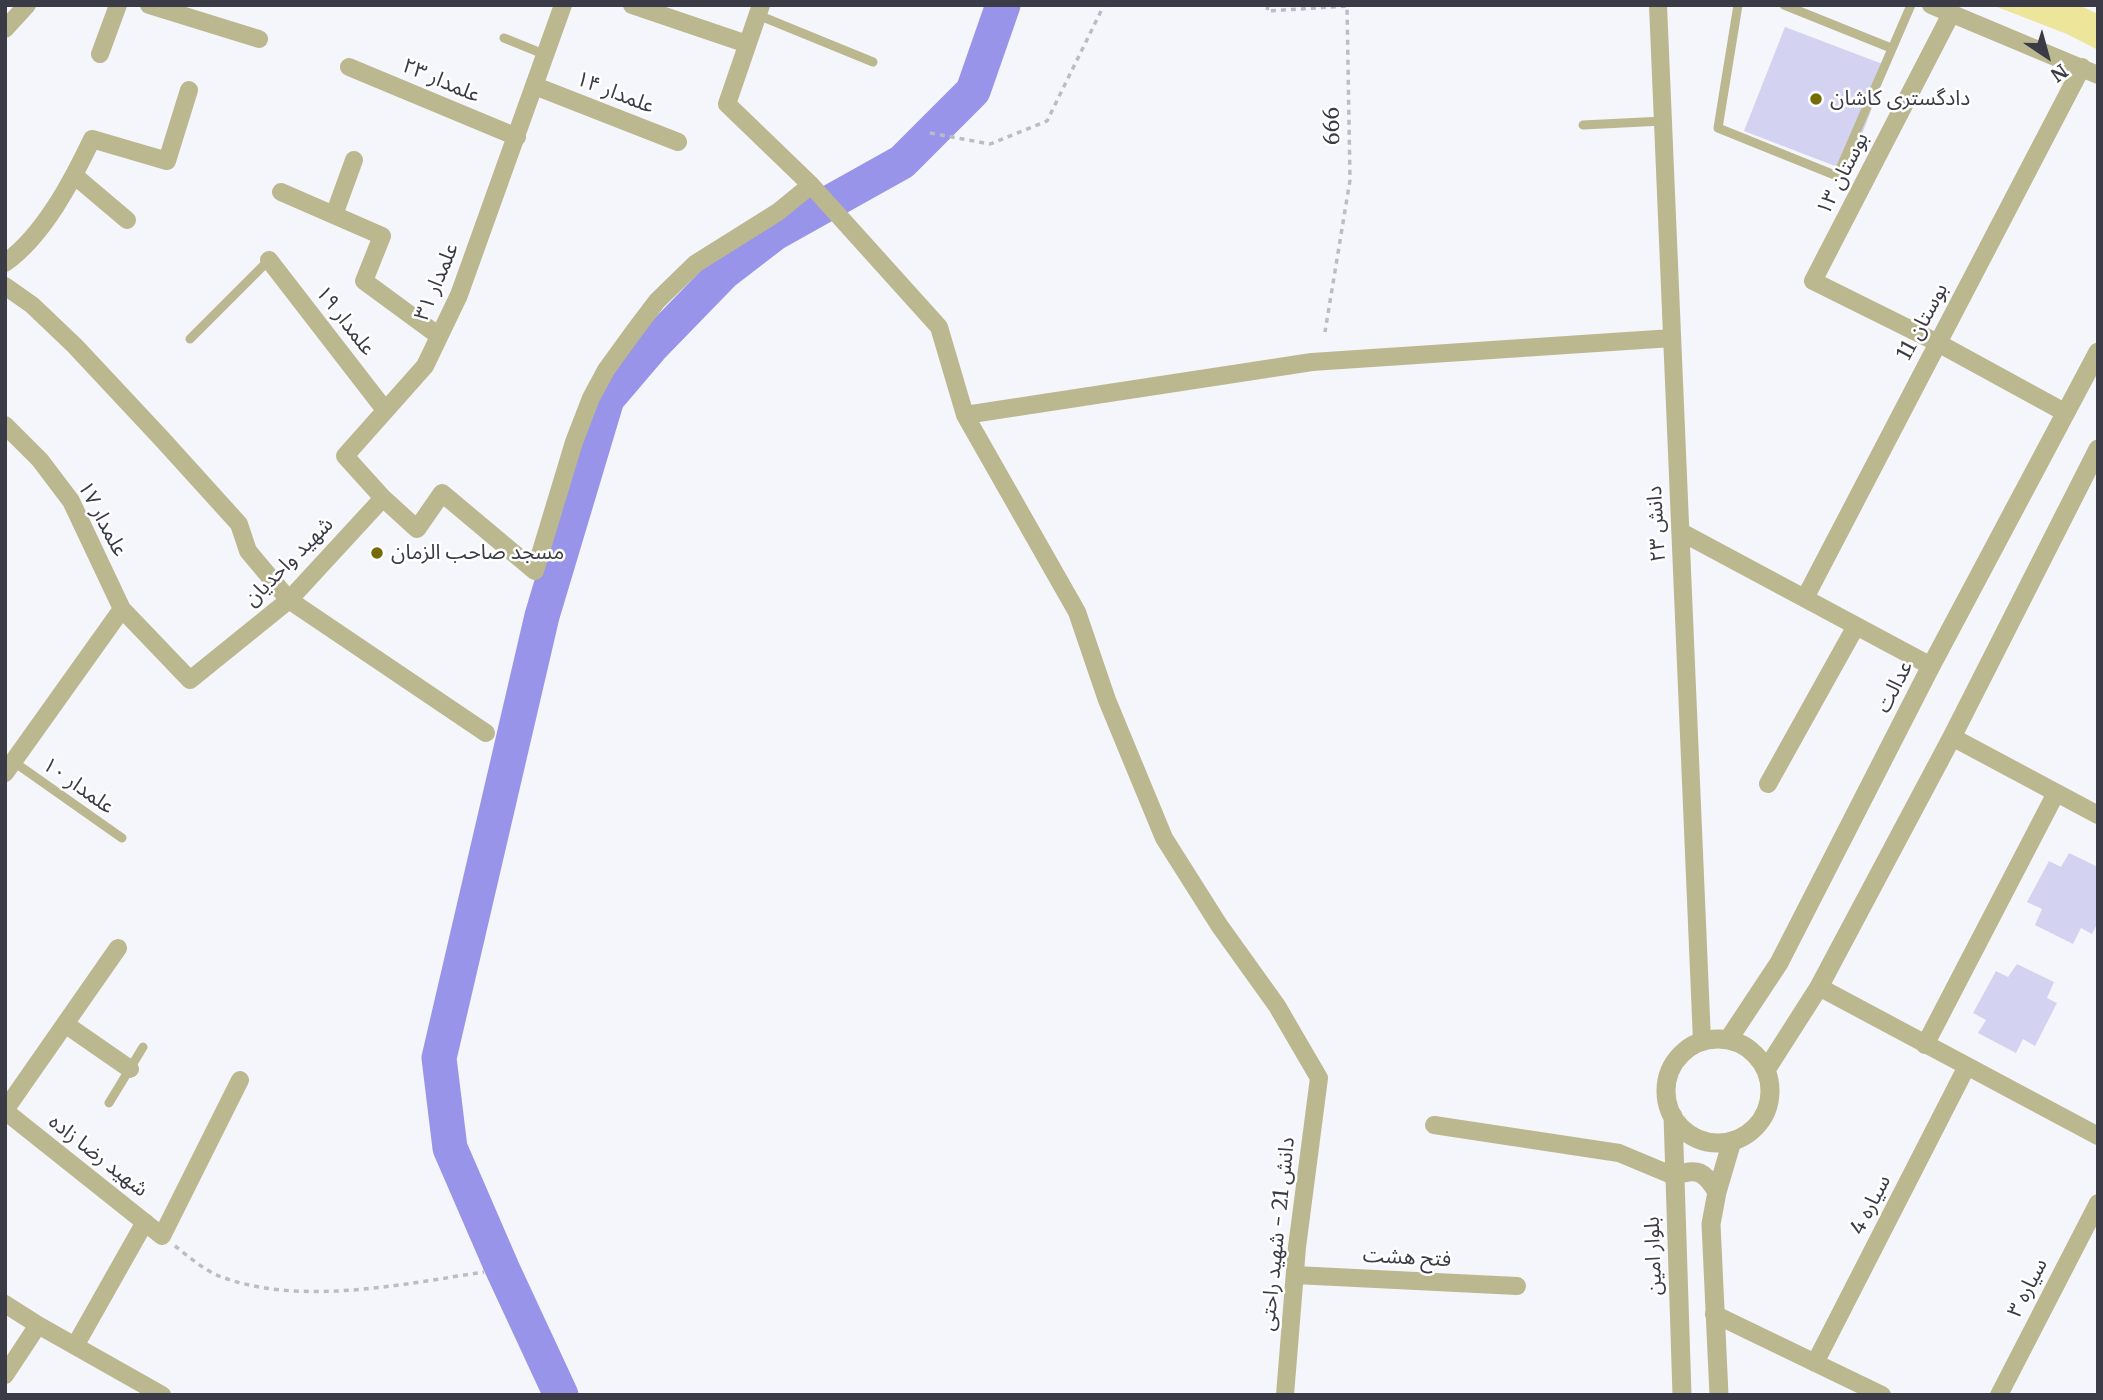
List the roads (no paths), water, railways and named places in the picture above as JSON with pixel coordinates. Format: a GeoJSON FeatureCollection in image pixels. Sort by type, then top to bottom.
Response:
{"type":"FeatureCollection","features":[{"type":"Feature","properties":{"kind":"street"},"geometry":{"type":"LineString","coordinates":[[5,29],[27,5]]}},
{"type":"Feature","properties":{"kind":"street"},"geometry":{"type":"LineString","coordinates":[[100,54],[117,5]]}},
{"type":"Feature","properties":{"kind":"street"},"geometry":{"type":"LineString","coordinates":[[149,5],[259,39]]}},
{"type":"Feature","properties":{"kind":"street","name":"علمدار ۳۱"},"geometry":{"type":"LineString","coordinates":[[563,5],[459,295],[425,366],[345,457],[383,498],[417,529],[442,493],[535,571],[574,442],[591,398],[606,370],[657,301],[695,264],[778,212],[811,185]]}},
{"type":"Feature","properties":{"kind":"street"},"geometry":{"type":"LineString","coordinates":[[632,5],[747,44]]}},
{"type":"Feature","properties":{"kind":"street","name":"دانش ۲۳"},"geometry":{"type":"LineString","coordinates":[[1658,5],[1702,1041]]}},
{"type":"Feature","properties":{"kind":"street"},"geometry":{"type":"LineString","coordinates":[[1931,5],[2090,71]]}},
{"type":"Feature","properties":{"kind":"street"},"geometry":{"type":"LineString","coordinates":[[759,10],[727,104],[811,185],[939,327],[965,415],[1312,362],[1672,338]]}},
{"type":"Feature","properties":{"kind":"street","name":"بوستان ۱۳"},"geometry":{"type":"LineString","coordinates":[[1938,343],[1813,281],[1951,13]]}},
{"type":"Feature","properties":{"kind":"street","name":"علمدار ۲۳"},"geometry":{"type":"LineString","coordinates":[[349,67],[517,137]]}},
{"type":"Feature","properties":{"kind":"street","name":"بوستان 11"},"geometry":{"type":"LineString","coordinates":[[1805,598],[1938,343],[2090,71]]}},
{"type":"Feature","properties":{"kind":"street","name":"علمدار ۱۴"},"geometry":{"type":"LineString","coordinates":[[535,86],[678,142]]}},
{"type":"Feature","properties":{"kind":"street"},"geometry":{"type":"LineString","coordinates":[[5,263],[44,222],[75,176],[92,139],[167,161],[189,90]]}},
{"type":"Feature","properties":{"kind":"street"},"geometry":{"type":"LineString","coordinates":[[334,215],[354,160]]}},
{"type":"Feature","properties":{"kind":"street"},"geometry":{"type":"LineString","coordinates":[[75,176],[127,220]]}},
{"type":"Feature","properties":{"kind":"street"},"geometry":{"type":"LineString","coordinates":[[281,192],[382,236],[364,281],[439,336]]}},
{"type":"Feature","properties":{"kind":"street","name":"علمدار ۱۹"},"geometry":{"type":"LineString","coordinates":[[269,260],[386,410]]}},
{"type":"Feature","properties":{"kind":"street"},"geometry":{"type":"LineString","coordinates":[[5,286],[32,305],[75,346],[171,448],[239,524],[248,551],[289,600],[486,733]]}},
{"type":"Feature","properties":{"kind":"street"},"geometry":{"type":"LineString","coordinates":[[1938,343],[2066,413]]}},
{"type":"Feature","properties":{"kind":"street","name":"عدالت"},"geometry":{"type":"LineString","coordinates":[[1728,1040],[1779,963],[1931,666],[2098,352]]}},
{"type":"Feature","properties":{"kind":"street","name":"دانش 21 - شهید راحتی"},"geometry":{"type":"LineString","coordinates":[[965,415],[1077,612],[1108,700],[1164,838],[1219,925],[1277,1006],[1319,1078],[1295,1275],[1285,1395]]}},
{"type":"Feature","properties":{"kind":"street","name":"علمدار ۱۷"},"geometry":{"type":"LineString","coordinates":[[5,425],[40,460],[71,501],[122,609],[190,680]]}},
{"type":"Feature","properties":{"kind":"street"},"geometry":{"type":"LineString","coordinates":[[1766,1070],[1819,987],[1952,737],[2098,449]]}},
{"type":"Feature","properties":{"kind":"street","name":"شهید واحدیان"},"geometry":{"type":"LineString","coordinates":[[190,680],[289,600],[383,498]]}},
{"type":"Feature","properties":{"kind":"street"},"geometry":{"type":"LineString","coordinates":[[1681,531],[1931,666]]}},
{"type":"Feature","properties":{"kind":"street"},"geometry":{"type":"LineString","coordinates":[[10,768],[122,609]]}},
{"type":"Feature","properties":{"kind":"street"},"geometry":{"type":"LineString","coordinates":[[1768,784],[1856,626]]}},
{"type":"Feature","properties":{"kind":"street"},"geometry":{"type":"LineString","coordinates":[[1952,737],[2098,816]]}},
{"type":"Feature","properties":{"kind":"street"},"geometry":{"type":"LineString","coordinates":[[1925,1045],[2056,793]]}},
{"type":"Feature","properties":{"kind":"street"},"geometry":{"type":"LineString","coordinates":[[5,1111],[118,948]]}},
{"type":"Feature","properties":{"kind":"street"},"geometry":{"type":"LineString","coordinates":[[1819,987],[2098,1136]]}},
{"type":"Feature","properties":{"kind":"street"},"geometry":{"type":"LineString","coordinates":[[65,1024],[130,1069]]}},
{"type":"Feature","properties":{"kind":"street"},"geometry":{"type":"LineString","coordinates":[[1728,1040],[1751,1051],[1766,1070],[1770,1095],[1762,1119],[1754,1128],[1732,1141],[1700,1140],[1680,1127],[1673,1116],[1666,1091],[1672,1066],[1690,1047],[1702,1041],[1728,1040]]}},
{"type":"Feature","properties":{"kind":"street","name":"سیاره 4"},"geometry":{"type":"LineString","coordinates":[[1815,1363],[1967,1066]]}},
{"type":"Feature","properties":{"kind":"street","name":"شهید رضا زاده"},"geometry":{"type":"LineString","coordinates":[[5,1111],[162,1236],[240,1080]]}},
{"type":"Feature","properties":{"kind":"street","name":"بلوار امین"},"geometry":{"type":"LineString","coordinates":[[1673,1116],[1682,1395]]}},
{"type":"Feature","properties":{"kind":"street"},"geometry":{"type":"LineString","coordinates":[[1433,1125],[1619,1153],[1674,1176],[1687,1171],[1700,1172],[1709,1179],[1717,1192]]}},
{"type":"Feature","properties":{"kind":"street"},"geometry":{"type":"LineString","coordinates":[[1719,1395],[1711,1224],[1732,1141]]}},
{"type":"Feature","properties":{"kind":"street","name":"سیاره ۳"},"geometry":{"type":"LineString","coordinates":[[1999,1395],[2098,1203]]}},
{"type":"Feature","properties":{"kind":"street"},"geometry":{"type":"LineString","coordinates":[[75,1346],[145,1222]]}},
{"type":"Feature","properties":{"kind":"street","name":"فتح هشت"},"geometry":{"type":"LineString","coordinates":[[1295,1275],[1517,1286]]}},
{"type":"Feature","properties":{"kind":"street"},"geometry":{"type":"LineString","coordinates":[[5,1304],[160,1394]]}},
{"type":"Feature","properties":{"kind":"street"},"geometry":{"type":"LineString","coordinates":[[1714,1314],[1882,1395]]}},
{"type":"Feature","properties":{"kind":"street"},"geometry":{"type":"LineString","coordinates":[[5,1376],[38,1325]]}},
{"type":"Feature","properties":{"kind":"lane"},"geometry":{"type":"LineString","coordinates":[[1738,5],[1718,128],[1838,176],[1911,5]]}},
{"type":"Feature","properties":{"kind":"lane"},"geometry":{"type":"LineString","coordinates":[[1784,5],[1891,48]]}},
{"type":"Feature","properties":{"kind":"lane"},"geometry":{"type":"LineString","coordinates":[[759,10],[873,62]]}},
{"type":"Feature","properties":{"kind":"lane"},"geometry":{"type":"LineString","coordinates":[[504,38],[546,55]]}},
{"type":"Feature","properties":{"kind":"lane"},"geometry":{"type":"LineString","coordinates":[[1583,125],[1663,121]]}},
{"type":"Feature","properties":{"kind":"lane"},"geometry":{"type":"LineString","coordinates":[[190,339],[269,260]]}},
{"type":"Feature","properties":{"kind":"lane","name":"علمدار ۱۰"},"geometry":{"type":"LineString","coordinates":[[10,768],[122,838]]}},
{"type":"Feature","properties":{"kind":"lane"},"geometry":{"type":"LineString","coordinates":[[109,1102],[143,1047]]}},
{"type":"Feature","properties":{"kind":"waterway"},"geometry":{"type":"LineString","coordinates":[[561,1395],[450,1148],[439,1058],[542,616],[607,399],[653,345],[723,273],[775,233],[902,162],[973,91],[1003,5]]}},
{"type":"Feature","properties":{"kind":"place","name":"دادگستری کاشان"},"geometry":{"type":"Point","coordinates":[1816,99]}},
{"type":"Feature","properties":{"kind":"place","name":"مسجد صاحب الزمان"},"geometry":{"type":"Point","coordinates":[377,553]}}]}
